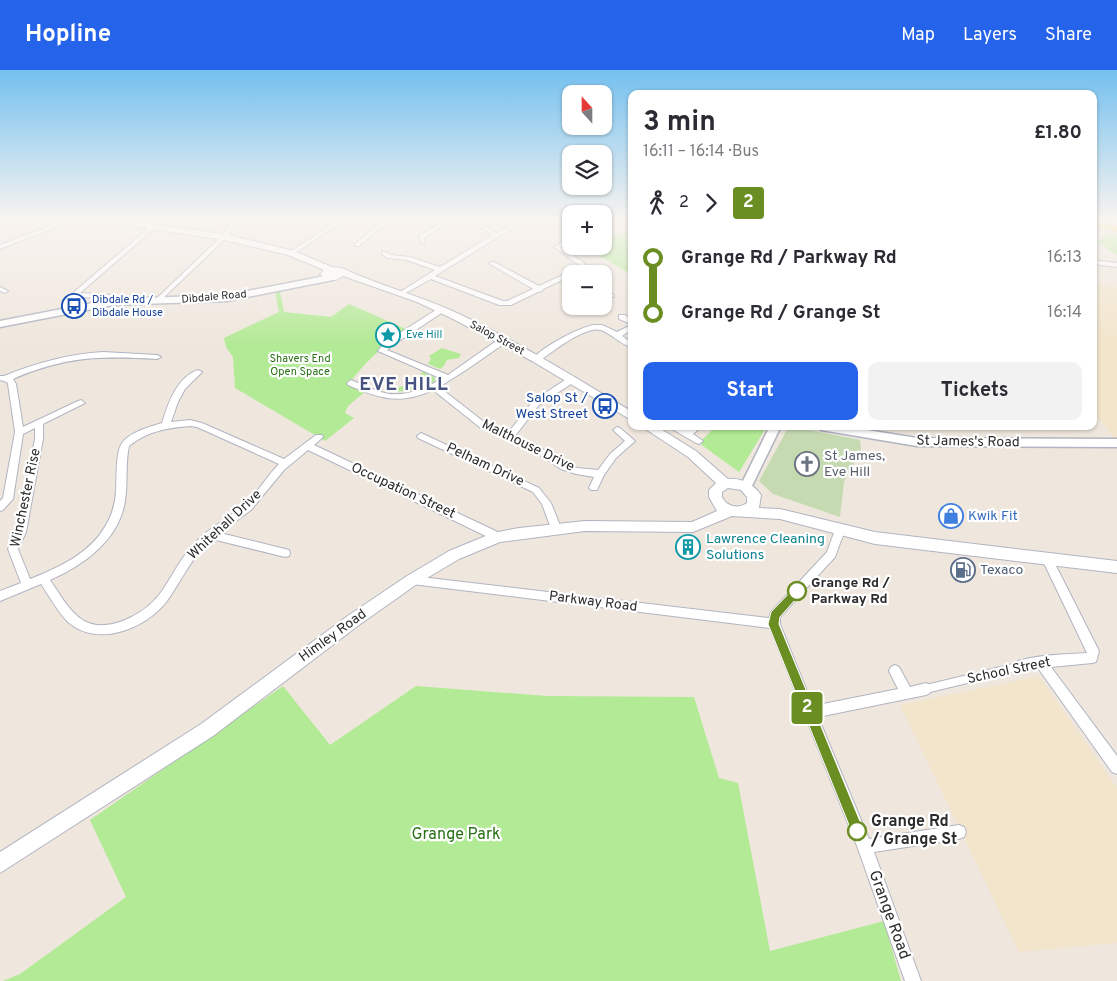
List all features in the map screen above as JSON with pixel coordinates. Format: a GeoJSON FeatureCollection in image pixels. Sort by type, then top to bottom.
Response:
{"type":"FeatureCollection","features":[{"type":"Feature","properties":{"kind":"main road","name":"Salop Street"},"geometry":{"type":"LineString","coordinates":[[306,261],[331,273],[354,277],[402,293],[442,310],[536,359],[628,414]]}},
{"type":"Feature","properties":{"kind":"main road"},"geometry":{"type":"LineString","coordinates":[[653,430],[705,464],[721,486]]}},
{"type":"Feature","properties":{"kind":"main road"},"geometry":{"type":"LineString","coordinates":[[780,514],[755,500],[754,495],[746,487],[733,483],[721,486],[715,496],[729,509],[780,514],[876,538],[1117,567]]}},
{"type":"Feature","properties":{"kind":"main road"},"geometry":{"type":"LineString","coordinates":[[729,509],[750,509],[755,500]]}},
{"type":"Feature","properties":{"kind":"main road","name":"Himley Road"},"geometry":{"type":"LineString","coordinates":[[0,863],[207,730],[354,620],[412,580],[454,555],[498,537],[556,528],[585,526],[693,527],[729,509]]}},
{"type":"Feature","properties":{"kind":"street"},"geometry":{"type":"LineString","coordinates":[[113,302],[113,298],[110,296],[84,296],[76,293],[114,261]]}},
{"type":"Feature","properties":{"kind":"street"},"geometry":{"type":"LineString","coordinates":[[157,301],[199,261]]}},
{"type":"Feature","properties":{"kind":"street"},"geometry":{"type":"LineString","coordinates":[[415,261],[442,270]]}},
{"type":"Feature","properties":{"kind":"street"},"geometry":{"type":"LineString","coordinates":[[402,293],[457,261]]}},
{"type":"Feature","properties":{"kind":"street"},"geometry":{"type":"LineString","coordinates":[[1097,262],[1116,264]]}},
{"type":"Feature","properties":{"kind":"street"},"geometry":{"type":"LineString","coordinates":[[492,263],[540,290]]}},
{"type":"Feature","properties":{"kind":"street","name":"Dibdale Road"},"geometry":{"type":"LineString","coordinates":[[0,324],[113,302],[227,298],[310,283],[331,273]]}},
{"type":"Feature","properties":{"kind":"street"},"geometry":{"type":"LineString","coordinates":[[430,276],[502,303],[514,302],[562,279]]}},
{"type":"Feature","properties":{"kind":"street"},"geometry":{"type":"LineString","coordinates":[[442,310],[387,345],[382,351],[447,378]]}},
{"type":"Feature","properties":{"kind":"street"},"geometry":{"type":"LineString","coordinates":[[622,317],[628,320]]}},
{"type":"Feature","properties":{"kind":"street"},"geometry":{"type":"LineString","coordinates":[[536,359],[587,329],[601,328],[628,342]]}},
{"type":"Feature","properties":{"kind":"street"},"geometry":{"type":"LineString","coordinates":[[616,336],[628,329]]}},
{"type":"Feature","properties":{"kind":"street"},"geometry":{"type":"LineString","coordinates":[[351,383],[389,397],[406,398],[423,393],[502,341]]}},
{"type":"Feature","properties":{"kind":"street"},"geometry":{"type":"LineString","coordinates":[[2,378],[79,357],[108,355],[157,356]]}},
{"type":"Feature","properties":{"kind":"street"},"geometry":{"type":"LineString","coordinates":[[135,364],[140,356]]}},
{"type":"Feature","properties":{"kind":"street"},"geometry":{"type":"LineString","coordinates":[[166,425],[174,400],[191,374]]}},
{"type":"Feature","properties":{"kind":"street"},"geometry":{"type":"LineString","coordinates":[[1,506],[8,499],[19,432],[12,384],[10,380],[2,378]]}},
{"type":"Feature","properties":{"kind":"street"},"geometry":{"type":"LineString","coordinates":[[510,437],[536,403],[571,380]]}},
{"type":"Feature","properties":{"kind":"street","name":"Malthouse Drive"},"geometry":{"type":"LineString","coordinates":[[434,386],[485,427],[535,448],[564,467],[576,471],[600,474]]}},
{"type":"Feature","properties":{"kind":"street"},"geometry":{"type":"LineString","coordinates":[[19,432],[81,403]]}},
{"type":"Feature","properties":{"kind":"street","name":"Winchester Rise"},"geometry":{"type":"LineString","coordinates":[[27,585],[13,549],[21,532],[39,439],[39,424]]}},
{"type":"Feature","properties":{"kind":"street"},"geometry":{"type":"LineString","coordinates":[[0,596],[44,579],[84,556],[104,537],[119,504],[125,445],[136,436],[166,425],[199,425],[285,463]]}},
{"type":"Feature","properties":{"kind":"street"},"geometry":{"type":"LineString","coordinates":[[594,488],[600,474],[613,456],[631,441],[617,430]]}},
{"type":"Feature","properties":{"kind":"street"},"geometry":{"type":"LineString","coordinates":[[679,430],[699,441]]}},
{"type":"Feature","properties":{"kind":"street"},"geometry":{"type":"LineString","coordinates":[[687,434],[692,430]]}},
{"type":"Feature","properties":{"kind":"street"},"geometry":{"type":"LineString","coordinates":[[746,487],[774,430]]}},
{"type":"Feature","properties":{"kind":"street","name":"St James's Road"},"geometry":{"type":"LineString","coordinates":[[841,430],[916,442],[1117,443]]}},
{"type":"Feature","properties":{"kind":"street","name":"Pelham Drive"},"geometry":{"type":"LineString","coordinates":[[421,436],[536,490],[546,503],[556,528]]}},
{"type":"Feature","properties":{"kind":"street","name":"Whitehall Drive"},"geometry":{"type":"LineString","coordinates":[[44,579],[73,619],[83,626],[94,629],[121,626],[136,620],[156,606],[188,558],[211,534],[254,501],[285,463],[319,437]]}},
{"type":"Feature","properties":{"kind":"street","name":"Occupation Street"},"geometry":{"type":"LineString","coordinates":[[308,446],[498,537]]}},
{"type":"Feature","properties":{"kind":"street"},"geometry":{"type":"LineString","coordinates":[[774,624],[775,615],[831,554],[840,530]]}},
{"type":"Feature","properties":{"kind":"street"},"geometry":{"type":"LineString","coordinates":[[211,534],[285,553]]}},
{"type":"Feature","properties":{"kind":"street","name":"School Street"},"geometry":{"type":"LineString","coordinates":[[809,713],[926,689],[1041,662],[1092,658],[1093,651],[1047,558]]}},
{"type":"Feature","properties":{"kind":"street","name":"Parkway Road"},"geometry":{"type":"LineString","coordinates":[[412,580],[774,624]]}},
{"type":"Feature","properties":{"kind":"street","name":"Grange Road"},"geometry":{"type":"LineString","coordinates":[[774,624],[864,847],[902,946],[912,981]]}},
{"type":"Feature","properties":{"kind":"street"},"geometry":{"type":"LineString","coordinates":[[1041,662],[1114,759]]}},
{"type":"Feature","properties":{"kind":"street"},"geometry":{"type":"LineString","coordinates":[[895,671],[907,693]]}},
{"type":"Feature","properties":{"kind":"street"},"geometry":{"type":"LineString","coordinates":[[864,847],[959,832]]}},
{"type":"Feature","properties":{"kind":"shaded area"},"geometry":{"type":"Polygon","coordinates":[[[1097,284],[1117,287],[1117,438],[1097,417],[1097,284]]]}},
{"type":"Feature","properties":{"kind":"shaded area"},"geometry":{"type":"Polygon","coordinates":[[[1039,676],[1117,788],[1117,943],[1019,952],[900,705],[1039,676]]]}},
{"type":"Feature","properties":{"kind":"green space"},"geometry":{"type":"Polygon","coordinates":[[[607,261],[628,261],[628,272],[607,261]]]}},
{"type":"Feature","properties":{"kind":"green space","name":"Shavers End Open Space"},"geometry":{"type":"Polygon","coordinates":[[[280,291],[284,312],[331,317],[349,304],[406,329],[368,361],[349,384],[366,391],[348,406],[345,413],[354,418],[325,441],[235,388],[233,357],[226,347],[224,338],[279,312],[275,292],[280,291]]]}},
{"type":"Feature","properties":{"kind":"green space"},"geometry":{"type":"Polygon","coordinates":[[[442,348],[461,354],[459,358],[447,360],[440,369],[428,364],[431,359],[429,356],[442,348]]]}},
{"type":"Feature","properties":{"kind":"green space"},"geometry":{"type":"Polygon","coordinates":[[[423,372],[434,376],[435,381],[416,390],[391,392],[388,389],[409,385],[407,380],[417,377],[423,372]]]}},
{"type":"Feature","properties":{"kind":"green space"},"geometry":{"type":"Polygon","coordinates":[[[712,430],[765,430],[739,472],[699,443],[712,430]]]}},
{"type":"Feature","properties":{"kind":"green space"},"geometry":{"type":"Polygon","coordinates":[[[787,430],[809,430],[860,440],[861,451],[844,482],[840,517],[773,494],[759,481],[787,430]]]}},
{"type":"Feature","properties":{"kind":"green space","name":"Grange Park"},"geometry":{"type":"Polygon","coordinates":[[[283,686],[330,745],[416,686],[547,696],[694,697],[719,778],[738,783],[770,951],[884,921],[901,981],[3,981],[20,974],[126,897],[90,820],[283,686]]]}},
{"type":"Feature","properties":{"kind":"bus line","name":"2"},"geometry":{"type":"LineString","coordinates":[[797,591],[775,615],[774,624],[857,831]]}},
{"type":"Feature","properties":{"kind":"place","name":"Dibdale Rd / Dibdale House"},"geometry":{"type":"Point","coordinates":[74,306]}},
{"type":"Feature","properties":{"kind":"place","name":"Eve Hill"},"geometry":{"type":"Point","coordinates":[388,335]}},
{"type":"Feature","properties":{"kind":"place","name":"Salop St / West Street"},"geometry":{"type":"Point","coordinates":[605,406]}},
{"type":"Feature","properties":{"kind":"place","name":"St James, Eve Hill"},"geometry":{"type":"Point","coordinates":[807,464]}},
{"type":"Feature","properties":{"kind":"place","name":"Kwik Fit"},"geometry":{"type":"Point","coordinates":[951,516]}},
{"type":"Feature","properties":{"kind":"place","name":"Lawrence Cleaning Solutions"},"geometry":{"type":"Point","coordinates":[688,547]}},
{"type":"Feature","properties":{"kind":"place","name":"Texaco"},"geometry":{"type":"Point","coordinates":[963,570]}},
{"type":"Feature","properties":{"kind":"place","name":"Grange Rd / Parkway Rd"},"geometry":{"type":"Point","coordinates":[797,591]}},
{"type":"Feature","properties":{"kind":"place","name":"Grange Rd / Grange St"},"geometry":{"type":"Point","coordinates":[857,831]}},
{"type":"Feature","properties":{"kind":"district","name":"EVE HILL"},"geometry":{"type":"Point","coordinates":[404,385]}}]}
